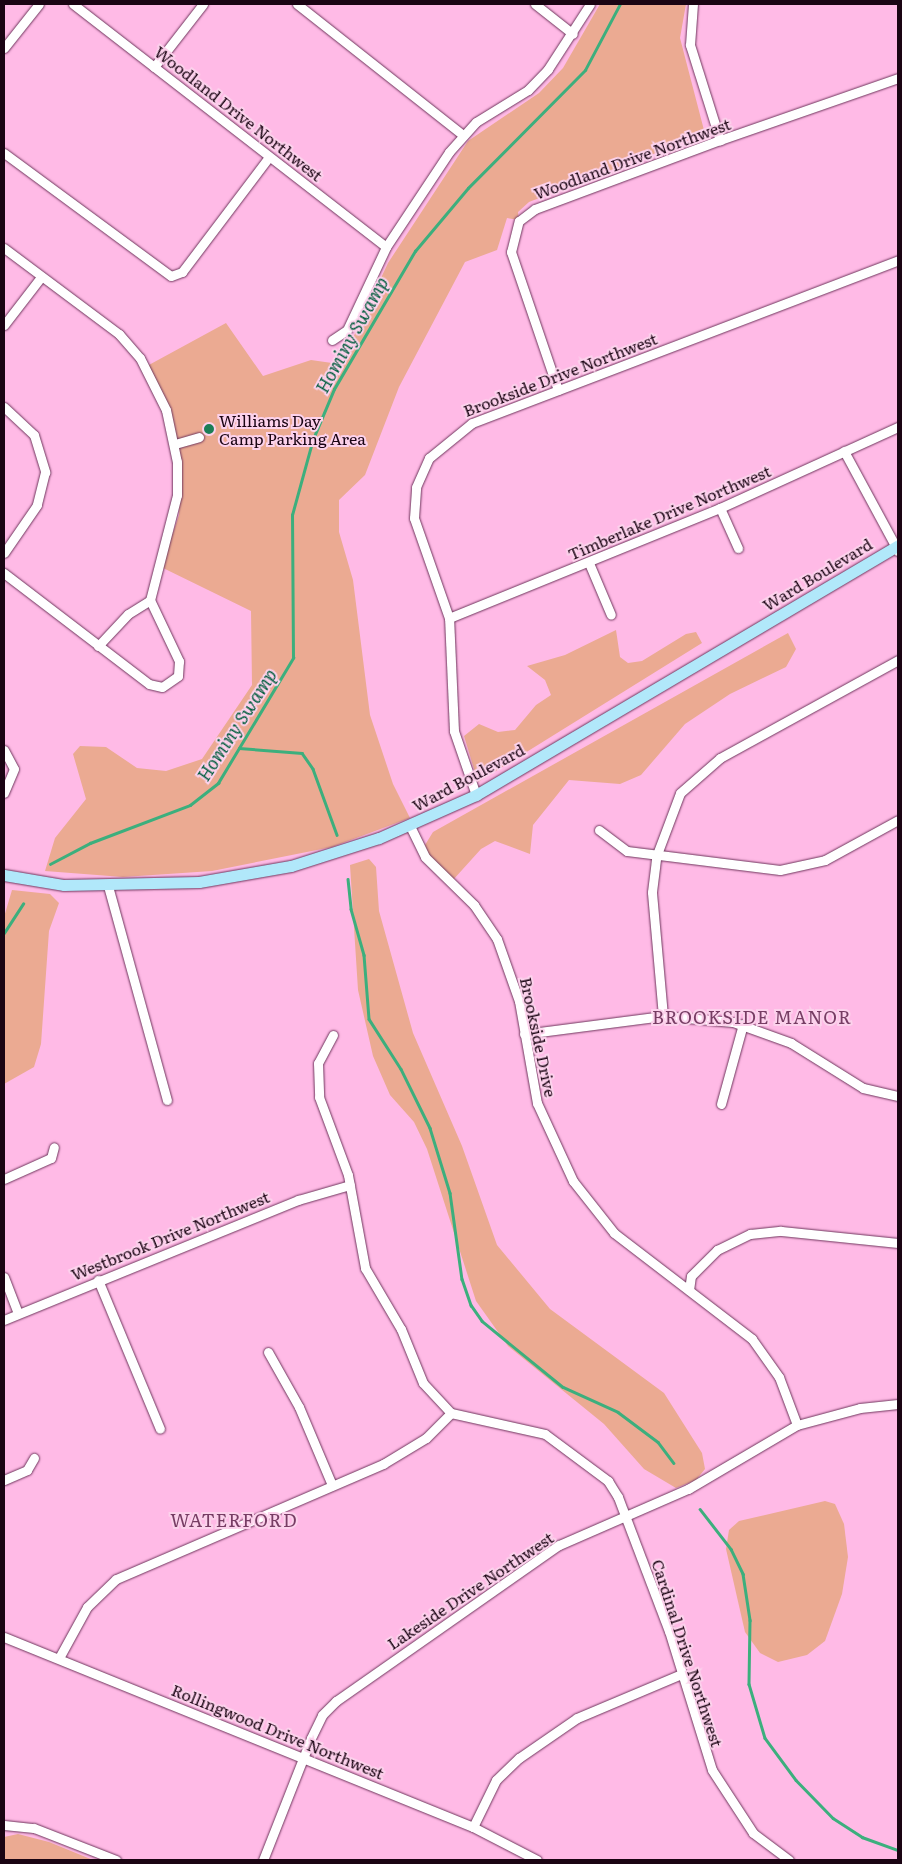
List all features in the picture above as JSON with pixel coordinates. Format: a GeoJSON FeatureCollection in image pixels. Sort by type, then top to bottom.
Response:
{"type":"FeatureCollection","features":[{"type":"Feature","properties":{"kind":"main road","name":"Ward Boulevard"},"geometry":{"type":"LineString","coordinates":[[4,875],[108,886],[199,882],[270,871],[321,858],[410,826],[476,795],[897,547]]}},
{"type":"Feature","properties":{"kind":"street"},"geometry":{"type":"LineString","coordinates":[[4,48],[39,4]]}},
{"type":"Feature","properties":{"kind":"street","name":"Woodland Drive Northwest"},"geometry":{"type":"LineString","coordinates":[[74,4],[386,247]]}},
{"type":"Feature","properties":{"kind":"street"},"geometry":{"type":"LineString","coordinates":[[154,66],[203,4]]}},
{"type":"Feature","properties":{"kind":"street"},"geometry":{"type":"LineString","coordinates":[[297,4],[463,135]]}},
{"type":"Feature","properties":{"kind":"street"},"geometry":{"type":"LineString","coordinates":[[534,4],[573,34]]}},
{"type":"Feature","properties":{"kind":"street"},"geometry":{"type":"LineString","coordinates":[[332,340],[347,330],[386,247],[425,184],[463,135],[528,90],[573,34],[590,4]]}},
{"type":"Feature","properties":{"kind":"street"},"geometry":{"type":"LineString","coordinates":[[694,4],[690,45],[720,140]]}},
{"type":"Feature","properties":{"kind":"street","name":"Woodland Drive Northwest"},"geometry":{"type":"LineString","coordinates":[[558,390],[510,252],[518,220],[535,209],[720,140],[898,78]]}},
{"type":"Feature","properties":{"kind":"street"},"geometry":{"type":"LineString","coordinates":[[4,153],[171,276],[182,272],[270,157]]}},
{"type":"Feature","properties":{"kind":"street"},"geometry":{"type":"LineString","coordinates":[[4,248],[41,278],[119,334],[134,350],[163,402],[174,444],[175,514],[150,600],[122,619],[98,646]]}},
{"type":"Feature","properties":{"kind":"street","name":"Brookside Drive Northwest"},"geometry":{"type":"LineString","coordinates":[[476,795],[454,731],[449,618],[414,518],[420,474],[434,451],[454,433],[558,390],[898,260]]}},
{"type":"Feature","properties":{"kind":"street"},"geometry":{"type":"LineString","coordinates":[[4,325],[41,278]]}},
{"type":"Feature","properties":{"kind":"street"},"geometry":{"type":"LineString","coordinates":[[4,407],[34,435],[45,472],[37,505],[4,553]]}},
{"type":"Feature","properties":{"kind":"street","name":"Timberlake Drive Northwest"},"geometry":{"type":"LineString","coordinates":[[449,618],[589,563],[720,508],[898,427]]}},
{"type":"Feature","properties":{"kind":"street"},"geometry":{"type":"LineString","coordinates":[[174,444],[199,437]]}},
{"type":"Feature","properties":{"kind":"street"},"geometry":{"type":"LineString","coordinates":[[844,451],[897,547]]}},
{"type":"Feature","properties":{"kind":"street"},"geometry":{"type":"LineString","coordinates":[[720,508],[738,548]]}},
{"type":"Feature","properties":{"kind":"street"},"geometry":{"type":"LineString","coordinates":[[589,563],[611,615]]}},
{"type":"Feature","properties":{"kind":"street"},"geometry":{"type":"LineString","coordinates":[[4,573],[149,684],[167,685],[178,676],[180,666],[150,600]]}},
{"type":"Feature","properties":{"kind":"street"},"geometry":{"type":"LineString","coordinates":[[663,1016],[653,928],[656,857],[671,810],[688,782],[720,758],[898,660]]}},
{"type":"Feature","properties":{"kind":"street"},"geometry":{"type":"LineString","coordinates":[[4,750],[14,769],[4,793]]}},
{"type":"Feature","properties":{"kind":"street"},"geometry":{"type":"LineString","coordinates":[[598,830],[622,848],[656,857],[790,869],[825,860],[898,820]]}},
{"type":"Feature","properties":{"kind":"street","name":"Brookside Drive"},"geometry":{"type":"LineString","coordinates":[[410,826],[425,857],[474,905],[497,939],[514,984],[537,1103],[573,1181],[614,1233],[752,1339],[779,1377],[797,1425]]}},
{"type":"Feature","properties":{"kind":"street"},"geometry":{"type":"LineString","coordinates":[[108,886],[167,1100]]}},
{"type":"Feature","properties":{"kind":"street"},"geometry":{"type":"LineString","coordinates":[[524,1034],[663,1016],[743,1024],[791,1043],[863,1088],[898,1096]]}},
{"type":"Feature","properties":{"kind":"street"},"geometry":{"type":"LineString","coordinates":[[721,1104],[743,1024]]}},
{"type":"Feature","properties":{"kind":"street"},"geometry":{"type":"LineString","coordinates":[[59,1658],[87,1607],[116,1579],[332,1485],[416,1446],[451,1413],[424,1382],[401,1329],[365,1268],[350,1185],[317,1087],[318,1063],[334,1034]]}},
{"type":"Feature","properties":{"kind":"street"},"geometry":{"type":"LineString","coordinates":[[4,1179],[51,1158],[54,1147]]}},
{"type":"Feature","properties":{"kind":"street","name":"Westbrook Drive Northwest"},"geometry":{"type":"LineString","coordinates":[[4,1320],[98,1280],[298,1200],[350,1185]]}},
{"type":"Feature","properties":{"kind":"street"},"geometry":{"type":"LineString","coordinates":[[689,1290],[690,1276],[717,1250],[750,1234],[781,1231],[898,1243]]}},
{"type":"Feature","properties":{"kind":"street"},"geometry":{"type":"LineString","coordinates":[[4,1277],[18,1314]]}},
{"type":"Feature","properties":{"kind":"street"},"geometry":{"type":"LineString","coordinates":[[98,1280],[160,1429]]}},
{"type":"Feature","properties":{"kind":"street"},"geometry":{"type":"LineString","coordinates":[[268,1352],[299,1407],[332,1485]]}},
{"type":"Feature","properties":{"kind":"street","name":"Lakeside Drive Northwest"},"geometry":{"type":"LineString","coordinates":[[263,1860],[322,1715],[336,1701],[535,1560],[701,1482],[797,1425],[860,1408],[898,1404]]}},
{"type":"Feature","properties":{"kind":"street","name":"Cardinal Drive Northwest"},"geometry":{"type":"LineString","coordinates":[[451,1413],[531,1429],[560,1443],[604,1477],[626,1516],[681,1674],[705,1754],[725,1794],[753,1832],[790,1860]]}},
{"type":"Feature","properties":{"kind":"street"},"geometry":{"type":"LineString","coordinates":[[4,1480],[27,1470],[34,1458]]}},
{"type":"Feature","properties":{"kind":"street","name":"Rollingwood Drive Northwest"},"geometry":{"type":"LineString","coordinates":[[4,1637],[473,1827],[538,1860]]}},
{"type":"Feature","properties":{"kind":"street"},"geometry":{"type":"LineString","coordinates":[[473,1827],[496,1780],[519,1758],[577,1718],[681,1674]]}},
{"type":"Feature","properties":{"kind":"street"},"geometry":{"type":"LineString","coordinates":[[4,1825],[34,1828],[116,1860]]}},
{"type":"Feature","properties":{"kind":"shaded area"},"geometry":{"type":"Polygon","coordinates":[[[600,4],[686,4],[680,38],[705,134],[529,202],[518,212],[519,220],[507,218],[497,250],[465,262],[399,387],[365,475],[339,500],[339,532],[353,580],[370,715],[393,784],[410,818],[332,847],[212,871],[123,877],[45,871],[55,838],[86,799],[73,754],[80,746],[106,747],[137,768],[166,771],[202,759],[252,685],[251,611],[161,567],[179,515],[181,463],[147,366],[226,323],[263,376],[311,360],[332,363],[351,342],[388,263],[468,141],[539,93],[563,68],[600,4]]]}},
{"type":"Feature","properties":{"kind":"shaded area"},"geometry":{"type":"Polygon","coordinates":[[[616,630],[620,657],[628,663],[642,661],[686,634],[696,632],[702,643],[478,782],[464,736],[479,724],[498,732],[515,730],[536,705],[551,695],[545,680],[527,666],[565,655],[616,630]]]}},
{"type":"Feature","properties":{"kind":"shaded area"},"geometry":{"type":"Polygon","coordinates":[[[788,633],[796,649],[786,667],[730,694],[685,724],[641,775],[620,784],[569,780],[533,825],[530,854],[495,841],[481,849],[453,880],[429,857],[425,845],[433,832],[788,633]]]}},
{"type":"Feature","properties":{"kind":"shaded area"},"geometry":{"type":"Polygon","coordinates":[[[369,859],[376,867],[379,911],[413,1033],[462,1146],[497,1245],[550,1309],[664,1393],[702,1453],[705,1469],[696,1480],[676,1488],[644,1469],[604,1424],[508,1346],[476,1301],[427,1149],[414,1122],[390,1095],[373,1056],[358,990],[350,865],[369,859]]]}},
{"type":"Feature","properties":{"kind":"shaded area"},"geometry":{"type":"Polygon","coordinates":[[[12,890],[50,894],[59,903],[49,931],[41,1044],[34,1067],[4,1084],[4,917],[12,890]]]}},
{"type":"Feature","properties":{"kind":"shaded area"},"geometry":{"type":"Polygon","coordinates":[[[825,1501],[835,1504],[844,1524],[848,1557],[842,1594],[825,1641],[807,1655],[778,1662],[760,1653],[745,1632],[726,1549],[729,1530],[739,1521],[825,1501]]]}},
{"type":"Feature","properties":{"kind":"shaded area"},"geometry":{"type":"Polygon","coordinates":[[[18,1834],[49,1842],[93,1860],[4,1860],[4,1837],[18,1834]]]}},
{"type":"Feature","properties":{"kind":"waterway","name":"Hominy Swamp"},"geometry":{"type":"LineString","coordinates":[[50,864],[90,843],[190,805],[218,783],[293,658],[292,515],[313,439],[334,389],[415,251],[468,188],[585,70],[620,4]]}},
{"type":"Feature","properties":{"kind":"waterway"},"geometry":{"type":"LineString","coordinates":[[239,748],[302,753],[313,769],[337,835]]}},
{"type":"Feature","properties":{"kind":"waterway"},"geometry":{"type":"LineString","coordinates":[[348,879],[351,909],[364,955],[369,1019],[401,1069],[430,1128],[450,1193],[462,1279],[471,1305],[482,1321],[563,1387],[618,1412],[658,1442],[674,1463]]}},
{"type":"Feature","properties":{"kind":"waterway","name":"Hominy Swamp"},"geometry":{"type":"LineString","coordinates":[[4,933],[23,904]]}},
{"type":"Feature","properties":{"kind":"waterway"},"geometry":{"type":"LineString","coordinates":[[700,1509],[731,1549],[743,1574],[750,1620],[749,1684],[765,1738],[796,1780],[833,1818],[862,1837],[898,1850]]}},
{"type":"Feature","properties":{"kind":"place","name":"Williams Day Camp Parking Area"},"geometry":{"type":"Point","coordinates":[209,429]}},
{"type":"Feature","properties":{"kind":"district","name":"BROOKSIDE MANOR"},"geometry":{"type":"Point","coordinates":[752,1017]}},
{"type":"Feature","properties":{"kind":"district","name":"WATERFORD"},"geometry":{"type":"Point","coordinates":[234,1520]}}]}
